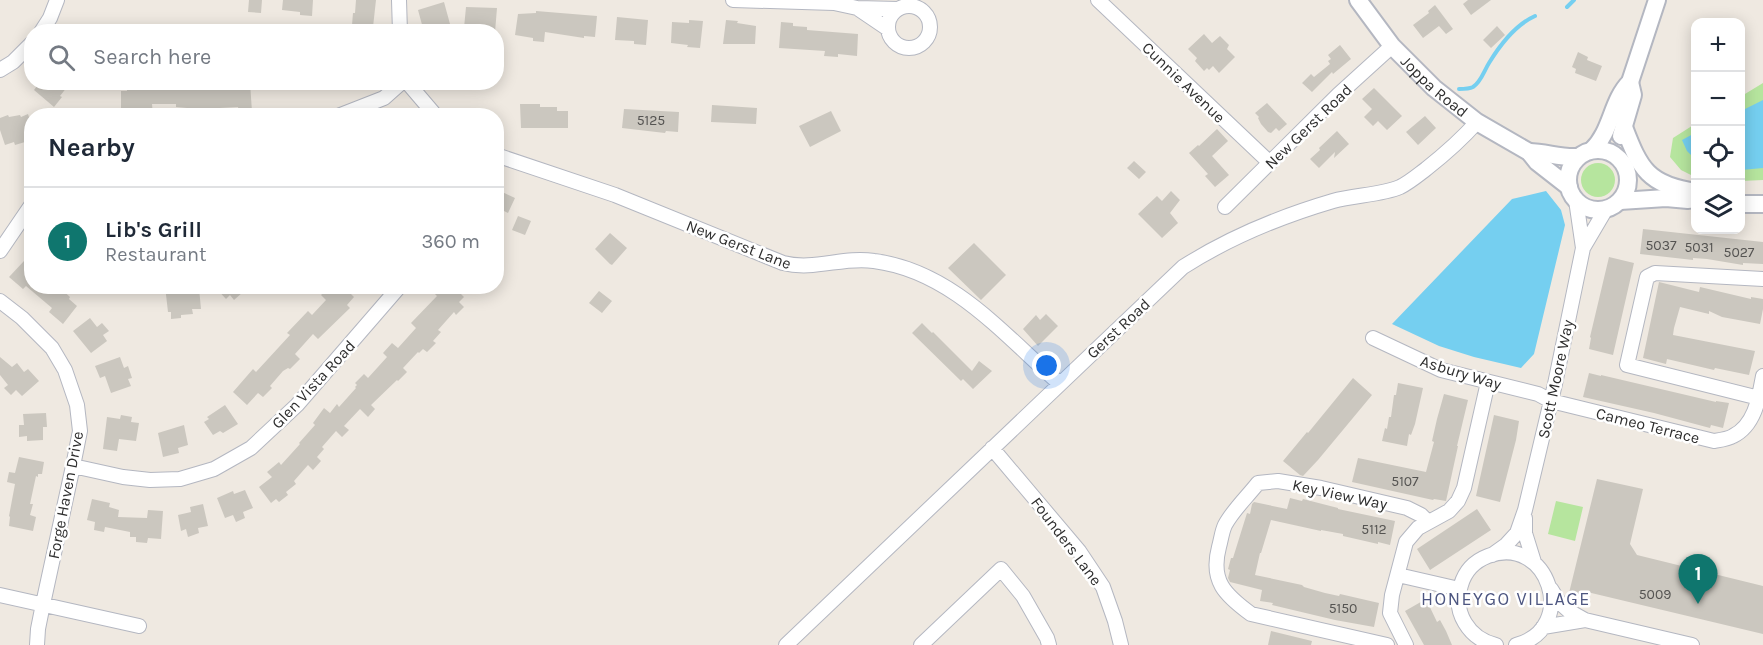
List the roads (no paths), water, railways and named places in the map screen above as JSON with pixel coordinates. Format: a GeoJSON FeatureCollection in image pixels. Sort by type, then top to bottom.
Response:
{"type":"FeatureCollection","features":[{"type":"Feature","properties":{"kind":"street"},"geometry":{"type":"LineString","coordinates":[[46,24],[57,0]]}},
{"type":"Feature","properties":{"kind":"street"},"geometry":{"type":"LineString","coordinates":[[399,0],[400,24]]}},
{"type":"Feature","properties":{"kind":"street"},"geometry":{"type":"LineString","coordinates":[[733,0],[834,3],[857,8],[905,5],[916,8],[925,14],[928,20],[929,32],[922,43],[917,46],[898,45],[888,29],[890,18],[905,5]]}},
{"type":"Feature","properties":{"kind":"street"},"geometry":{"type":"LineString","coordinates":[[925,14],[928,0]]}},
{"type":"Feature","properties":{"kind":"street","name":"Cunnie Avenue"},"geometry":{"type":"LineString","coordinates":[[1098,0],[1270,163]]}},
{"type":"Feature","properties":{"kind":"street","name":"Joppa Road"},"geometry":{"type":"LineString","coordinates":[[1358,0],[1392,46],[1434,88],[1477,122],[1529,152],[1537,162],[1590,209],[1598,210],[1613,205],[1666,198],[1691,200]]}},
{"type":"Feature","properties":{"kind":"street"},"geometry":{"type":"LineString","coordinates":[[1573,194],[1569,171],[1585,153],[1599,143],[1606,131],[1621,91],[1630,82],[1657,0]]}},
{"type":"Feature","properties":{"kind":"street"},"geometry":{"type":"LineString","coordinates":[[857,8],[888,29]]}},
{"type":"Feature","properties":{"kind":"street","name":"New Gerst Road"},"geometry":{"type":"LineString","coordinates":[[1225,207],[1338,95],[1392,46]]}},
{"type":"Feature","properties":{"kind":"street"},"geometry":{"type":"LineString","coordinates":[[0,70],[24,51]]}},
{"type":"Feature","properties":{"kind":"street"},"geometry":{"type":"LineString","coordinates":[[1620,159],[1621,136],[1633,95],[1630,82]]}},
{"type":"Feature","properties":{"kind":"street"},"geometry":{"type":"LineString","coordinates":[[358,108],[384,98],[394,90]]}},
{"type":"Feature","properties":{"kind":"street"},"geometry":{"type":"LineString","coordinates":[[412,90],[428,108]]}},
{"type":"Feature","properties":{"kind":"street","name":"Gerst Road"},"geometry":{"type":"LineString","coordinates":[[786,645],[1175,273],[1207,252],[1295,214],[1341,199],[1399,188],[1446,153],[1477,122]]}},
{"type":"Feature","properties":{"kind":"street"},"geometry":{"type":"LineString","coordinates":[[1624,127],[1634,152],[1647,172],[1665,185],[1691,191]]}},
{"type":"Feature","properties":{"kind":"street","name":"Joppa Road"},"geometry":{"type":"LineString","coordinates":[[1529,152],[1541,152],[1559,157],[1602,150],[1612,153],[1626,166],[1629,176],[1652,192],[1666,198]]}},
{"type":"Feature","properties":{"kind":"street","name":"New Gerst Lane"},"geometry":{"type":"LineString","coordinates":[[504,158],[615,195],[783,263],[809,267],[845,260],[859,260],[875,261],[908,270],[956,292],[1059,383]]}},
{"type":"Feature","properties":{"kind":"street"},"geometry":{"type":"LineString","coordinates":[[1613,205],[1626,193],[1629,176]]}},
{"type":"Feature","properties":{"kind":"street","name":"Scott Moore Way"},"geometry":{"type":"LineString","coordinates":[[1459,589],[1462,580],[1474,564],[1506,545],[1517,533],[1525,510],[1551,401],[1583,248],[1573,194]]}},
{"type":"Feature","properties":{"kind":"street"},"geometry":{"type":"LineString","coordinates":[[1745,204],[1763,204]]}},
{"type":"Feature","properties":{"kind":"street","name":"Scott Moore Way"},"geometry":{"type":"LineString","coordinates":[[1583,248],[1613,205]]}},
{"type":"Feature","properties":{"kind":"street"},"geometry":{"type":"LineString","coordinates":[[0,251],[24,216]]}},
{"type":"Feature","properties":{"kind":"street"},"geometry":{"type":"LineString","coordinates":[[1761,398],[1627,365],[1647,277],[1655,273],[1763,279]]}},
{"type":"Feature","properties":{"kind":"street","name":"Glen Vista Road"},"geometry":{"type":"LineString","coordinates":[[73,466],[123,477],[150,480],[180,479],[214,469],[251,448],[297,405],[393,294]]}},
{"type":"Feature","properties":{"kind":"street","name":"Forge Haven Drive"},"geometry":{"type":"LineString","coordinates":[[0,301],[22,318],[52,348],[65,370],[77,405],[80,431],[38,628],[38,645]]}},
{"type":"Feature","properties":{"kind":"street","name":"Asbury Way"},"geometry":{"type":"LineString","coordinates":[[1373,338],[1441,370],[1538,394],[1551,401]]}},
{"type":"Feature","properties":{"kind":"street","name":"Cameo Terrace"},"geometry":{"type":"LineString","coordinates":[[1551,401],[1714,441],[1733,437],[1748,425],[1761,398],[1763,376]]}},
{"type":"Feature","properties":{"kind":"street"},"geometry":{"type":"LineString","coordinates":[[1401,643],[1390,613],[1392,595],[1406,542],[1418,528],[1449,511],[1458,501],[1464,488],[1488,382]]}},
{"type":"Feature","properties":{"kind":"street","name":"Founders Lane"},"geometry":{"type":"LineString","coordinates":[[992,448],[1079,551],[1103,587],[1121,645]]}},
{"type":"Feature","properties":{"kind":"street","name":"Key View Way"},"geometry":{"type":"LineString","coordinates":[[1387,645],[1251,614],[1233,600],[1215,570],[1224,527],[1258,483],[1278,481],[1321,488],[1407,508],[1421,514],[1428,522]]}},
{"type":"Feature","properties":{"kind":"street","name":"Scott Moore Way"},"geometry":{"type":"LineString","coordinates":[[1525,510],[1525,533],[1534,562],[1546,576],[1559,602],[1585,620]]}},
{"type":"Feature","properties":{"kind":"street"},"geometry":{"type":"LineString","coordinates":[[1492,555],[1514,553],[1534,562]]}},
{"type":"Feature","properties":{"kind":"street"},"geometry":{"type":"LineString","coordinates":[[921,645],[1001,569],[1023,596],[1049,645]]}},
{"type":"Feature","properties":{"kind":"street"},"geometry":{"type":"LineString","coordinates":[[1398,575],[1459,589],[1459,607],[1465,624],[1477,641],[1496,645]]}},
{"type":"Feature","properties":{"kind":"street"},"geometry":{"type":"LineString","coordinates":[[1516,645],[1528,640],[1543,627],[1550,615],[1552,601],[1550,587]]}},
{"type":"Feature","properties":{"kind":"street"},"geometry":{"type":"LineString","coordinates":[[0,595],[139,626]]}},
{"type":"Feature","properties":{"kind":"street"},"geometry":{"type":"LineString","coordinates":[[1543,627],[1585,620],[1692,645]]}},
{"type":"Feature","properties":{"kind":"water"},"geometry":{"type":"Polygon","coordinates":[[[1763,100],[1763,168],[1745,170],[1745,109],[1763,100]]]}},
{"type":"Feature","properties":{"kind":"water"},"geometry":{"type":"Polygon","coordinates":[[[1691,135],[1691,155],[1687,151],[1682,140],[1691,135]]]}},
{"type":"Feature","properties":{"kind":"water"},"geometry":{"type":"Polygon","coordinates":[[[1546,191],[1561,210],[1565,225],[1534,354],[1521,368],[1439,346],[1392,324],[1512,199],[1546,191]]]}},
{"type":"Feature","properties":{"kind":"waterway"},"geometry":{"type":"LineString","coordinates":[[1567,7],[1574,0]]}},
{"type":"Feature","properties":{"kind":"waterway"},"geometry":{"type":"LineString","coordinates":[[1459,89],[1476,85],[1503,43],[1521,25],[1535,16]]}},
{"type":"Feature","properties":{"kind":"place","name":"Lib's Grill"},"geometry":{"type":"Point","coordinates":[1698,604]}},
{"type":"Feature","properties":{"kind":"district","name":"HONEYGO VILLAGE"},"geometry":{"type":"Point","coordinates":[1506,599]}}]}
